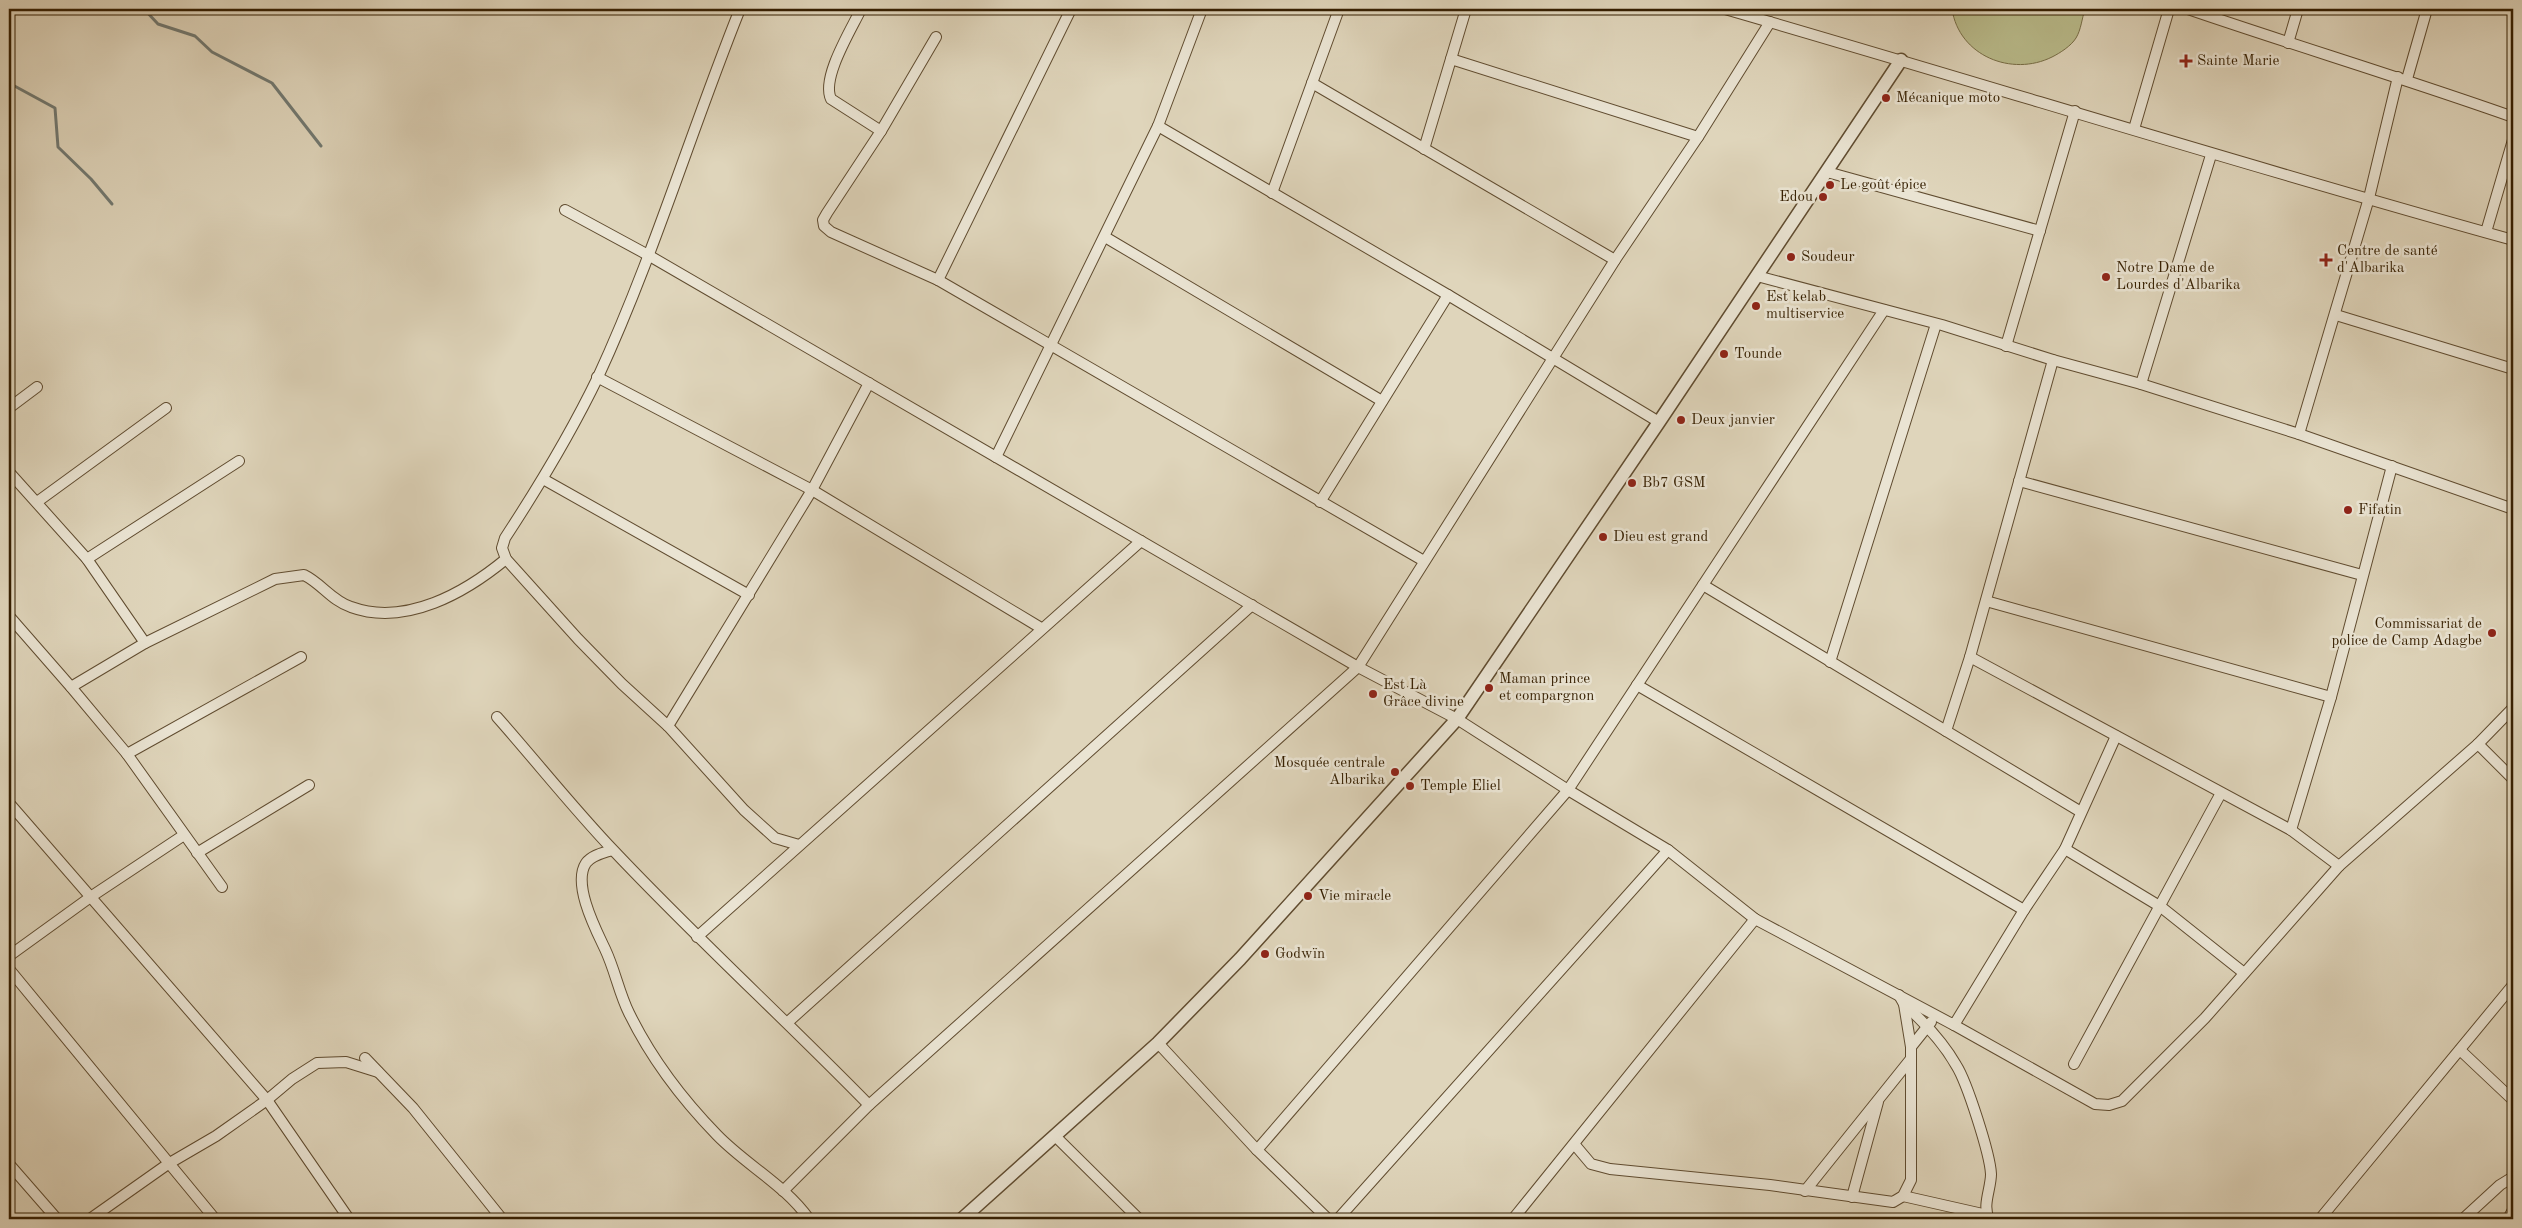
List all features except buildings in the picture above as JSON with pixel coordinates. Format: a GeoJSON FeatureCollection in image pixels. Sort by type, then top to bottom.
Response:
{"type":"FeatureCollection","features":[{"type":"Feature","properties":{"kind":"street"},"geometry":{"type":"LineString","coordinates":[[740,9],[648,255],[597,377],[543,478],[505,538],[502,548],[506,559],[585,646],[622,684],[668,726],[744,810],[775,838],[799,845]]}},
{"type":"Feature","properties":{"kind":"street"},"geometry":{"type":"LineString","coordinates":[[861,9],[830,74],[828,92],[832,99],[881,131]]}},
{"type":"Feature","properties":{"kind":"street"},"geometry":{"type":"LineString","coordinates":[[938,280],[1071,9]]}},
{"type":"Feature","properties":{"kind":"street"},"geometry":{"type":"LineString","coordinates":[[996,457],[1158,126],[1202,9]]}},
{"type":"Feature","properties":{"kind":"street"},"geometry":{"type":"LineString","coordinates":[[1272,193],[1339,9]]}},
{"type":"Feature","properties":{"kind":"street"},"geometry":{"type":"LineString","coordinates":[[1424,149],[1466,9]]}},
{"type":"Feature","properties":{"kind":"street"},"geometry":{"type":"LineString","coordinates":[[1725,9],[2075,111],[2211,155],[2513,240]]}},
{"type":"Feature","properties":{"kind":"street"},"geometry":{"type":"LineString","coordinates":[[2134,129],[2169,9]]}},
{"type":"Feature","properties":{"kind":"street"},"geometry":{"type":"LineString","coordinates":[[2188,9],[2288,43],[2403,78],[2513,117]]}},
{"type":"Feature","properties":{"kind":"street"},"geometry":{"type":"LineString","coordinates":[[2288,43],[2298,9]]}},
{"type":"Feature","properties":{"kind":"street"},"geometry":{"type":"LineString","coordinates":[[2299,434],[2336,315],[2403,78],[2427,9]]}},
{"type":"Feature","properties":{"kind":"street"},"geometry":{"type":"LineString","coordinates":[[783,1191],[868,1105],[1358,666],[1615,260],[1698,137],[1770,22]]}},
{"type":"Feature","properties":{"kind":"street"},"geometry":{"type":"LineString","coordinates":[[936,36],[881,131],[826,213],[823,220],[824,226],[832,232],[938,280],[1424,562]]}},
{"type":"Feature","properties":{"kind":"street"},"geometry":{"type":"LineString","coordinates":[[1451,59],[1698,137]]}},
{"type":"Feature","properties":{"kind":"street"},"geometry":{"type":"LineString","coordinates":[[967,1218],[1158,1043],[1240,959],[1458,719],[1901,60]]}},
{"type":"Feature","properties":{"kind":"street"},"geometry":{"type":"LineString","coordinates":[[1312,83],[1615,260]]}},
{"type":"Feature","properties":{"kind":"street"},"geometry":{"type":"LineString","coordinates":[[2006,346],[2075,111]]}},
{"type":"Feature","properties":{"kind":"street"},"geometry":{"type":"LineString","coordinates":[[1158,126],[1448,295],[1659,422]]}},
{"type":"Feature","properties":{"kind":"street"},"geometry":{"type":"LineString","coordinates":[[2486,232],[2513,140]]}},
{"type":"Feature","properties":{"kind":"street"},"geometry":{"type":"LineString","coordinates":[[2141,384],[2211,155]]}},
{"type":"Feature","properties":{"kind":"street"},"geometry":{"type":"LineString","coordinates":[[1827,172],[2040,231]]}},
{"type":"Feature","properties":{"kind":"street"},"geometry":{"type":"LineString","coordinates":[[566,210],[648,255],[1358,666],[1458,719],[1568,790],[1668,850],[1755,919],[1899,994],[2095,1104],[2109,1105],[2122,1101],[2142,1083],[2205,1018],[2339,866],[2478,744],[2513,708]]}},
{"type":"Feature","properties":{"kind":"street"},"geometry":{"type":"LineString","coordinates":[[1105,237],[1382,401]]}},
{"type":"Feature","properties":{"kind":"street"},"geometry":{"type":"LineString","coordinates":[[1757,276],[1936,324],[2053,360],[2141,384],[2299,434],[2513,509]]}},
{"type":"Feature","properties":{"kind":"street"},"geometry":{"type":"LineString","coordinates":[[1320,502],[1448,295]]}},
{"type":"Feature","properties":{"kind":"street"},"geometry":{"type":"LineString","coordinates":[[1257,1150],[1568,790],[1884,310]]}},
{"type":"Feature","properties":{"kind":"street"},"geometry":{"type":"LineString","coordinates":[[2336,315],[2513,369]]}},
{"type":"Feature","properties":{"kind":"street"},"geometry":{"type":"LineString","coordinates":[[1830,662],[1936,324]]}},
{"type":"Feature","properties":{"kind":"street"},"geometry":{"type":"LineString","coordinates":[[1946,732],[1970,657],[2053,360]]}},
{"type":"Feature","properties":{"kind":"street"},"geometry":{"type":"LineString","coordinates":[[597,377],[812,490],[1041,628]]}},
{"type":"Feature","properties":{"kind":"street"},"geometry":{"type":"LineString","coordinates":[[668,726],[812,490],[869,383]]}},
{"type":"Feature","properties":{"kind":"street"},"geometry":{"type":"LineString","coordinates":[[9,408],[37,387]]}},
{"type":"Feature","properties":{"kind":"street"},"geometry":{"type":"LineString","coordinates":[[37,502],[166,408]]}},
{"type":"Feature","properties":{"kind":"street"},"geometry":{"type":"LineString","coordinates":[[87,559],[239,461]]}},
{"type":"Feature","properties":{"kind":"street"},"geometry":{"type":"LineString","coordinates":[[2291,830],[2331,697],[2392,466]]}},
{"type":"Feature","properties":{"kind":"street"},"geometry":{"type":"LineString","coordinates":[[9,472],[87,559],[145,643]]}},
{"type":"Feature","properties":{"kind":"street"},"geometry":{"type":"LineString","coordinates":[[543,478],[749,595]]}},
{"type":"Feature","properties":{"kind":"street"},"geometry":{"type":"LineString","coordinates":[[2019,482],[2362,575]]}},
{"type":"Feature","properties":{"kind":"street"},"geometry":{"type":"LineString","coordinates":[[697,937],[1041,628],[1141,541]]}},
{"type":"Feature","properties":{"kind":"street"},"geometry":{"type":"LineString","coordinates":[[72,687],[145,643],[276,579],[300,574],[308,577],[335,600],[351,607],[381,612],[425,606],[481,580],[506,559]]}},
{"type":"Feature","properties":{"kind":"street"},"geometry":{"type":"LineString","coordinates":[[1703,585],[2081,812]]}},
{"type":"Feature","properties":{"kind":"street"},"geometry":{"type":"LineString","coordinates":[[1986,601],[2331,697]]}},
{"type":"Feature","properties":{"kind":"street"},"geometry":{"type":"LineString","coordinates":[[788,1022],[1252,605]]}},
{"type":"Feature","properties":{"kind":"street"},"geometry":{"type":"LineString","coordinates":[[9,616],[72,687],[127,754],[222,887]]}},
{"type":"Feature","properties":{"kind":"street"},"geometry":{"type":"LineString","coordinates":[[127,754],[301,657]]}},
{"type":"Feature","properties":{"kind":"street"},"geometry":{"type":"LineString","coordinates":[[1970,657],[2291,830],[2339,866]]}},
{"type":"Feature","properties":{"kind":"street"},"geometry":{"type":"LineString","coordinates":[[1637,685],[2024,910]]}},
{"type":"Feature","properties":{"kind":"street"},"geometry":{"type":"LineString","coordinates":[[497,717],[612,850],[697,937],[788,1022],[868,1105]]}},
{"type":"Feature","properties":{"kind":"street"},"geometry":{"type":"LineString","coordinates":[[1954,1025],[2024,910],[2066,849],[2116,736]]}},
{"type":"Feature","properties":{"kind":"street"},"geometry":{"type":"LineString","coordinates":[[2478,744],[2513,779]]}},
{"type":"Feature","properties":{"kind":"street"},"geometry":{"type":"LineString","coordinates":[[197,853],[309,785]]}},
{"type":"Feature","properties":{"kind":"street"},"geometry":{"type":"LineString","coordinates":[[2074,1064],[2161,907],[2221,792]]}},
{"type":"Feature","properties":{"kind":"street"},"geometry":{"type":"LineString","coordinates":[[9,803],[92,896],[267,1100],[349,1219]]}},
{"type":"Feature","properties":{"kind":"street"},"geometry":{"type":"LineString","coordinates":[[9,956],[92,896],[184,835]]}},
{"type":"Feature","properties":{"kind":"street"},"geometry":{"type":"LineString","coordinates":[[2066,849],[2161,907],[2244,973]]}},
{"type":"Feature","properties":{"kind":"street"},"geometry":{"type":"LineString","coordinates":[[612,850],[593,857],[586,864],[582,874],[582,884],[592,926],[605,950],[628,1012],[662,1073],[741,1159],[796,1201],[809,1219]]}},
{"type":"Feature","properties":{"kind":"street"},"geometry":{"type":"LineString","coordinates":[[1338,1219],[1668,850]]}},
{"type":"Feature","properties":{"kind":"street"},"geometry":{"type":"LineString","coordinates":[[1513,1219],[1575,1145],[1755,919]]}},
{"type":"Feature","properties":{"kind":"street"},"geometry":{"type":"LineString","coordinates":[[9,970],[215,1219]]}},
{"type":"Feature","properties":{"kind":"street"},"geometry":{"type":"LineString","coordinates":[[2320,1219],[2513,985]]}},
{"type":"Feature","properties":{"kind":"street"},"geometry":{"type":"LineString","coordinates":[[1575,1145],[1591,1164],[1610,1169],[1805,1190],[1893,1202],[1903,1196],[1911,1180],[1911,1047],[1904,1004],[1899,994]]}},
{"type":"Feature","properties":{"kind":"street"},"geometry":{"type":"LineString","coordinates":[[1903,1196],[1988,1217],[1991,1174],[1982,1134],[1957,1066],[1928,1026],[1904,1004]]}},
{"type":"Feature","properties":{"kind":"street"},"geometry":{"type":"LineString","coordinates":[[1911,1047],[1936,1015]]}},
{"type":"Feature","properties":{"kind":"street"},"geometry":{"type":"LineString","coordinates":[[1158,1043],[1257,1150],[1328,1219]]}},
{"type":"Feature","properties":{"kind":"street"},"geometry":{"type":"LineString","coordinates":[[2460,1050],[2513,1100]]}},
{"type":"Feature","properties":{"kind":"street"},"geometry":{"type":"LineString","coordinates":[[365,1058],[413,1108],[502,1219]]}},
{"type":"Feature","properties":{"kind":"street"},"geometry":{"type":"LineString","coordinates":[[1805,1190],[1910,1060]]}},
{"type":"Feature","properties":{"kind":"street"},"geometry":{"type":"LineString","coordinates":[[90,1219],[168,1164],[216,1136],[267,1100],[292,1079],[317,1063],[346,1062],[378,1072]]}},
{"type":"Feature","properties":{"kind":"street"},"geometry":{"type":"LineString","coordinates":[[1852,1197],[1879,1098]]}},
{"type":"Feature","properties":{"kind":"street"},"geometry":{"type":"LineString","coordinates":[[1055,1136],[1139,1219]]}},
{"type":"Feature","properties":{"kind":"street"},"geometry":{"type":"LineString","coordinates":[[9,1164],[57,1219]]}},
{"type":"Feature","properties":{"kind":"street"},"geometry":{"type":"LineString","coordinates":[[2464,1219],[2500,1186],[2513,1177]]}},
{"type":"Feature","properties":{"kind":"street"},"geometry":{"type":"LineString","coordinates":[[2508,1219],[2513,1210]]}},
{"type":"Feature","properties":{"kind":"green space"},"geometry":{"type":"Polygon","coordinates":[[[1952,9],[2085,9],[2078,35],[2074,41],[2052,57],[2037,63],[2020,65],[1990,58],[1976,50],[1965,39],[1957,25],[1952,9]]]}},
{"type":"Feature","properties":{"kind":"waterway"},"geometry":{"type":"LineString","coordinates":[[144,9],[158,24],[195,36],[212,52],[272,83],[321,146]]}},
{"type":"Feature","properties":{"kind":"waterway"},"geometry":{"type":"LineString","coordinates":[[9,83],[55,108],[58,147],[91,179],[112,204]]}},
{"type":"Feature","properties":{"kind":"place","name":"Sainte Marie"},"geometry":{"type":"Point","coordinates":[2186,61]}},
{"type":"Feature","properties":{"kind":"place","name":"Mécanique moto"},"geometry":{"type":"Point","coordinates":[1886,98]}},
{"type":"Feature","properties":{"kind":"place","name":"Le goût épice"},"geometry":{"type":"Point","coordinates":[1830,185]}},
{"type":"Feature","properties":{"kind":"place","name":"Edou"},"geometry":{"type":"Point","coordinates":[1823,197]}},
{"type":"Feature","properties":{"kind":"place","name":"Soudeur"},"geometry":{"type":"Point","coordinates":[1791,257]}},
{"type":"Feature","properties":{"kind":"place","name":"Centre de santé d'Albarika"},"geometry":{"type":"Point","coordinates":[2326,260]}},
{"type":"Feature","properties":{"kind":"place","name":"Notre Dame de Lourdes d'Albarika"},"geometry":{"type":"Point","coordinates":[2106,277]}},
{"type":"Feature","properties":{"kind":"place","name":"Est kelab multiservice"},"geometry":{"type":"Point","coordinates":[1756,306]}},
{"type":"Feature","properties":{"kind":"place","name":"Tounde"},"geometry":{"type":"Point","coordinates":[1724,354]}},
{"type":"Feature","properties":{"kind":"place","name":"Deux janvier"},"geometry":{"type":"Point","coordinates":[1681,420]}},
{"type":"Feature","properties":{"kind":"place","name":"Bb7 GSM"},"geometry":{"type":"Point","coordinates":[1632,483]}},
{"type":"Feature","properties":{"kind":"place","name":"Fifatin"},"geometry":{"type":"Point","coordinates":[2348,510]}},
{"type":"Feature","properties":{"kind":"place","name":"Dieu est grand"},"geometry":{"type":"Point","coordinates":[1603,537]}},
{"type":"Feature","properties":{"kind":"place","name":"Commissariat de police de Camp Adagbe"},"geometry":{"type":"Point","coordinates":[2492,633]}},
{"type":"Feature","properties":{"kind":"place","name":"Maman prince et compargnon"},"geometry":{"type":"Point","coordinates":[1489,688]}},
{"type":"Feature","properties":{"kind":"place","name":"Est Là Grâce divine"},"geometry":{"type":"Point","coordinates":[1373,694]}},
{"type":"Feature","properties":{"kind":"place","name":"Mosquée centrale Albarika"},"geometry":{"type":"Point","coordinates":[1395,772]}},
{"type":"Feature","properties":{"kind":"place","name":"Temple Eliel"},"geometry":{"type":"Point","coordinates":[1410,786]}},
{"type":"Feature","properties":{"kind":"place","name":"Vie miracle"},"geometry":{"type":"Point","coordinates":[1308,896]}},
{"type":"Feature","properties":{"kind":"place","name":"Godwïn"},"geometry":{"type":"Point","coordinates":[1265,954]}}]}
